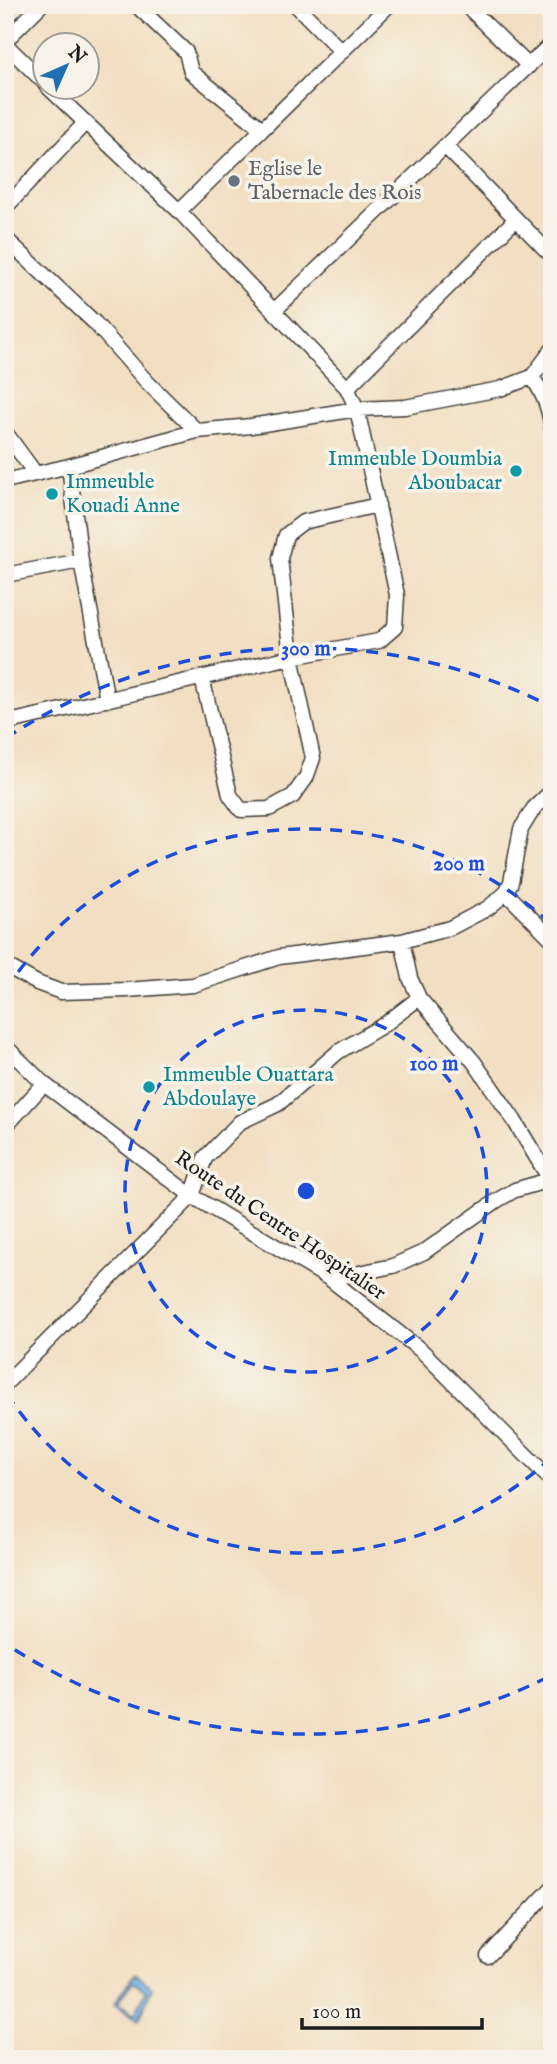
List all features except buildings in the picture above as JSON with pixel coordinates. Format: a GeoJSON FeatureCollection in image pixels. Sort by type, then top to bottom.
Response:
{"type":"FeatureCollection","features":[{"type":"Feature","properties":{"kind":"street"},"geometry":{"type":"LineString","coordinates":[[136,5],[186,52],[191,72],[261,128]]}},
{"type":"Feature","properties":{"kind":"street"},"geometry":{"type":"LineString","coordinates":[[296,5],[342,52]]}},
{"type":"Feature","properties":{"kind":"street"},"geometry":{"type":"LineString","coordinates":[[178,211],[389,5]]}},
{"type":"Feature","properties":{"kind":"street"},"geometry":{"type":"LineString","coordinates":[[467,5],[529,66]]}},
{"type":"Feature","properties":{"kind":"street"},"geometry":{"type":"LineString","coordinates":[[32,70],[5,42],[33,8]]}},
{"type":"Feature","properties":{"kind":"street"},"geometry":{"type":"LineString","coordinates":[[274,311],[552,43]]}},
{"type":"Feature","properties":{"kind":"street"},"geometry":{"type":"LineString","coordinates":[[5,723],[291,657],[379,641],[396,627],[397,595],[357,408],[346,388],[178,211],[63,102]]}},
{"type":"Feature","properties":{"kind":"street"},"geometry":{"type":"LineString","coordinates":[[5,208],[85,123]]}},
{"type":"Feature","properties":{"kind":"street"},"geometry":{"type":"LineString","coordinates":[[446,147],[552,256]]}},
{"type":"Feature","properties":{"kind":"street"},"geometry":{"type":"LineString","coordinates":[[346,388],[515,220]]}},
{"type":"Feature","properties":{"kind":"street"},"geometry":{"type":"LineString","coordinates":[[5,238],[94,323],[197,431]]}},
{"type":"Feature","properties":{"kind":"street"},"geometry":{"type":"LineString","coordinates":[[5,481],[197,431],[250,426],[357,408],[405,407],[500,389],[532,377],[552,350]]}},
{"type":"Feature","properties":{"kind":"street"},"geometry":{"type":"LineString","coordinates":[[532,377],[549,408],[552,429]]}},
{"type":"Feature","properties":{"kind":"street"},"geometry":{"type":"LineString","coordinates":[[5,432],[35,473]]}},
{"type":"Feature","properties":{"kind":"street"},"geometry":{"type":"LineString","coordinates":[[69,466],[81,561],[107,700]]}},
{"type":"Feature","properties":{"kind":"street"},"geometry":{"type":"LineString","coordinates":[[202,678],[230,795],[241,810],[269,809],[293,796],[306,778],[313,758],[291,657],[280,558],[286,536],[303,522],[378,505]]}},
{"type":"Feature","properties":{"kind":"street"},"geometry":{"type":"LineString","coordinates":[[5,575],[81,561]]}},
{"type":"Feature","properties":{"kind":"street"},"geometry":{"type":"LineString","coordinates":[[5,965],[37,983],[61,992],[193,985],[279,957],[402,941],[450,928],[488,908],[506,892],[511,882],[522,829],[534,808],[552,792]]}},
{"type":"Feature","properties":{"kind":"street"},"geometry":{"type":"LineString","coordinates":[[506,892],[552,939]]}},
{"type":"Feature","properties":{"kind":"street"},"geometry":{"type":"LineString","coordinates":[[330,1279],[393,1266],[424,1252],[496,1201],[515,1191],[551,1182],[514,1120],[474,1062],[419,998],[410,978],[402,941]]}},
{"type":"Feature","properties":{"kind":"street"},"geometry":{"type":"LineString","coordinates":[[5,1384],[192,1196],[205,1158],[240,1122],[278,1104],[338,1052],[385,1024],[419,998]]}},
{"type":"Feature","properties":{"kind":"street","name":"Route du Centre Hospitalier"},"geometry":{"type":"LineString","coordinates":[[5,1046],[44,1084],[192,1196],[330,1279],[423,1352],[552,1482]]}},
{"type":"Feature","properties":{"kind":"street"},"geometry":{"type":"LineString","coordinates":[[5,1127],[44,1084]]}},
{"type":"Feature","properties":{"kind":"street"},"geometry":{"type":"LineString","coordinates":[[488,1956],[552,1888]]}},
{"type":"Feature","properties":{"kind":"water"},"geometry":{"type":"Polygon","coordinates":[[[135,1974],[152,1987],[139,2020],[114,2004],[135,1974]],[[133,1982],[118,2003],[135,2014],[146,1991],[133,1982]]]}},
{"type":"Feature","properties":{"kind":"place","name":"Eglise le Tabernacle des Rois"},"geometry":{"type":"Point","coordinates":[234,181]}},
{"type":"Feature","properties":{"kind":"place","name":"Immeuble Doumbia Aboubacar"},"geometry":{"type":"Point","coordinates":[516,471]}},
{"type":"Feature","properties":{"kind":"place","name":"Immeuble Kouadi Anne"},"geometry":{"type":"Point","coordinates":[52,494]}},
{"type":"Feature","properties":{"kind":"place","name":"Immeuble Ouattara Abdoulaye"},"geometry":{"type":"Point","coordinates":[149,1087]}}]}
